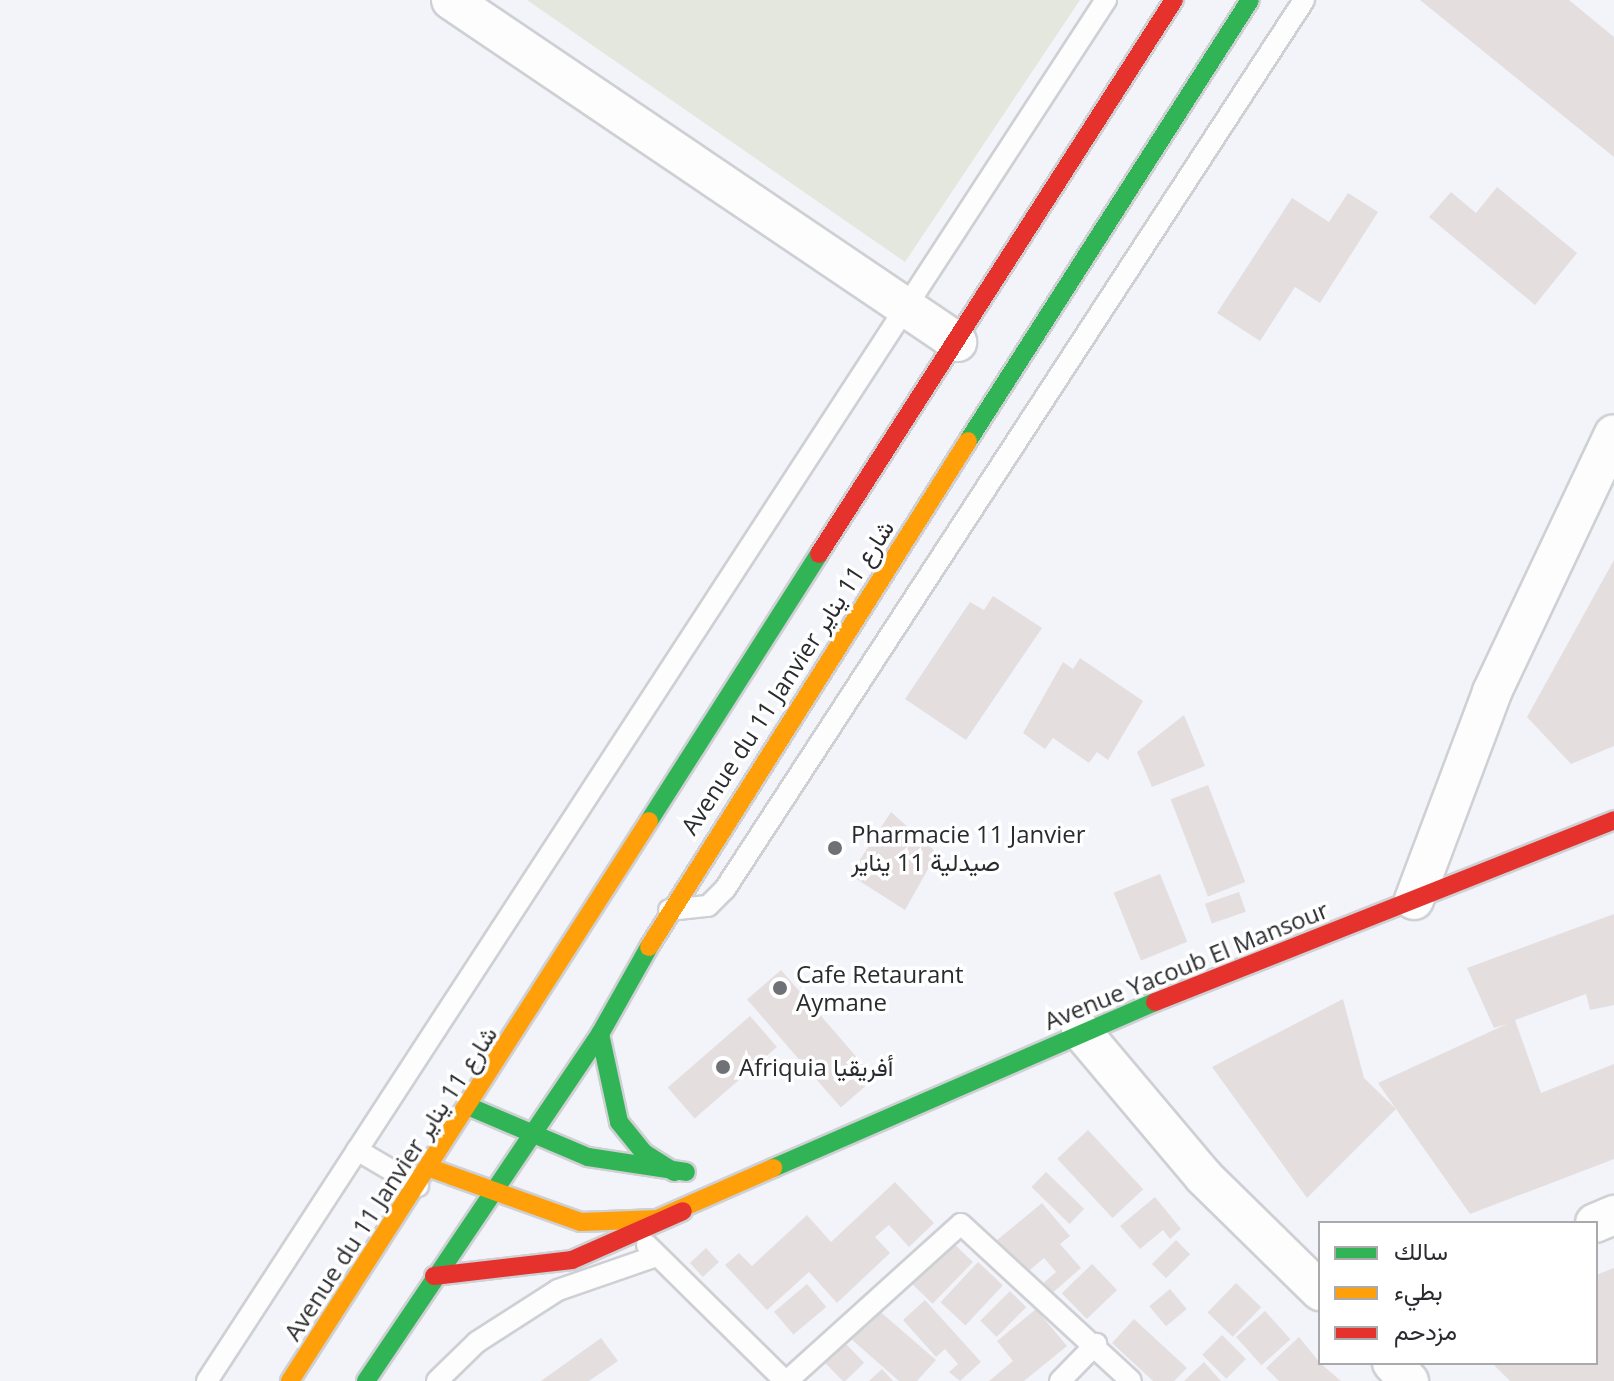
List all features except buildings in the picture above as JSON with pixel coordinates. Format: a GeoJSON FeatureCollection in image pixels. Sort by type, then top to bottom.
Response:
{"type":"FeatureCollection","features":[{"type":"Feature","properties":{"kind":"main road","name":"Avenue du 11 Janvier شارع 11 يناير"},"geometry":{"type":"LineString","coordinates":[[290,1381],[470,1107],[1174,0]]}},
{"type":"Feature","properties":{"kind":"main road","name":"Avenue du 11 Janvier شارع 11 يناير"},"geometry":{"type":"LineString","coordinates":[[366,1381],[600,1034],[669,910],[1250,0]]}},
{"type":"Feature","properties":{"kind":"main road","name":"Avenue Yacoub El Mansour"},"geometry":{"type":"LineString","coordinates":[[430,1168],[492,1195],[612,1226],[683,1211],[1081,1031],[1614,820]]}},
{"type":"Feature","properties":{"kind":"main road"},"geometry":{"type":"LineString","coordinates":[[600,1034],[619,1122],[644,1153],[675,1172]]}},
{"type":"Feature","properties":{"kind":"main road","name":"Avenue Yacoub El Mansour"},"geometry":{"type":"LineString","coordinates":[[470,1107],[532,1139],[617,1165],[675,1172],[780,1166]]}},
{"type":"Feature","properties":{"kind":"main road"},"geometry":{"type":"LineString","coordinates":[[434,1276],[555,1263],[639,1236],[683,1211]]}},
{"type":"Feature","properties":{"kind":"street"},"geometry":{"type":"LineString","coordinates":[[451,0],[908,312],[957,342]]}},
{"type":"Feature","properties":{"kind":"street"},"geometry":{"type":"LineString","coordinates":[[1414,900],[1492,692],[1614,434]]}},
{"type":"Feature","properties":{"kind":"street"},"geometry":{"type":"LineString","coordinates":[[1081,1031],[1204,1177],[1318,1289]]}},
{"type":"Feature","properties":{"kind":"street"},"geometry":{"type":"LineString","coordinates":[[1394,1365],[1409,1381]]}},
{"type":"Feature","properties":{"kind":"lane"},"geometry":{"type":"LineString","coordinates":[[207,1381],[908,312],[1106,0]]}},
{"type":"Feature","properties":{"kind":"lane"},"geometry":{"type":"LineString","coordinates":[[669,910],[708,906],[725,889],[1304,0]]}},
{"type":"Feature","properties":{"kind":"lane"},"geometry":{"type":"LineString","coordinates":[[357,1150],[418,1186]]}},
{"type":"Feature","properties":{"kind":"lane"},"geometry":{"type":"LineString","coordinates":[[639,1236],[786,1381],[961,1224],[1096,1344],[1131,1381]]}},
{"type":"Feature","properties":{"kind":"lane"},"geometry":{"type":"LineString","coordinates":[[437,1381],[477,1342],[558,1290],[656,1256]]}},
{"type":"Feature","properties":{"kind":"lane"},"geometry":{"type":"LineString","coordinates":[[1060,1381],[1096,1344]]}},
{"type":"Feature","properties":{"kind":"shaded area"},"geometry":{"type":"Polygon","coordinates":[[[527,0],[1080,0],[905,262],[527,0]]]}},
{"type":"Feature","properties":{"kind":"traffic: fast"},"geometry":{"type":"LineString","coordinates":[[968,441],[1250,0]]}},
{"type":"Feature","properties":{"kind":"traffic: fast"},"geometry":{"type":"LineString","coordinates":[[649,821],[819,554]]}},
{"type":"Feature","properties":{"kind":"traffic: fast"},"geometry":{"type":"LineString","coordinates":[[366,1381],[600,1034],[649,947]]}},
{"type":"Feature","properties":{"kind":"traffic: fast"},"geometry":{"type":"LineString","coordinates":[[773,1168],[1155,1002]]}},
{"type":"Feature","properties":{"kind":"traffic: fast"},"geometry":{"type":"LineString","coordinates":[[600,1034],[619,1122],[644,1153],[675,1172]]}},
{"type":"Feature","properties":{"kind":"traffic: fast"},"geometry":{"type":"LineString","coordinates":[[470,1107],[588,1157],[686,1172]]}},
{"type":"Feature","properties":{"kind":"traffic: slow"},"geometry":{"type":"LineString","coordinates":[[649,947],[968,441]]}},
{"type":"Feature","properties":{"kind":"traffic: slow"},"geometry":{"type":"LineString","coordinates":[[290,1381],[649,821]]}},
{"type":"Feature","properties":{"kind":"traffic: slow"},"geometry":{"type":"LineString","coordinates":[[430,1168],[581,1222],[657,1219],[773,1168]]}},
{"type":"Feature","properties":{"kind":"traffic: jam"},"geometry":{"type":"LineString","coordinates":[[819,554],[1174,0]]}},
{"type":"Feature","properties":{"kind":"traffic: jam"},"geometry":{"type":"LineString","coordinates":[[1155,1002],[1614,820]]}},
{"type":"Feature","properties":{"kind":"traffic: jam"},"geometry":{"type":"LineString","coordinates":[[434,1276],[572,1260],[683,1211]]}},
{"type":"Feature","properties":{"kind":"place","name":"Pharmacie 11 Janvier صيدلية 11 يناير"},"geometry":{"type":"Point","coordinates":[835,848]}},
{"type":"Feature","properties":{"kind":"place","name":"Cafe Retaurant Aymane"},"geometry":{"type":"Point","coordinates":[780,988]}},
{"type":"Feature","properties":{"kind":"place","name":"Afriquia أفريقيا"},"geometry":{"type":"Point","coordinates":[723,1067]}}]}
